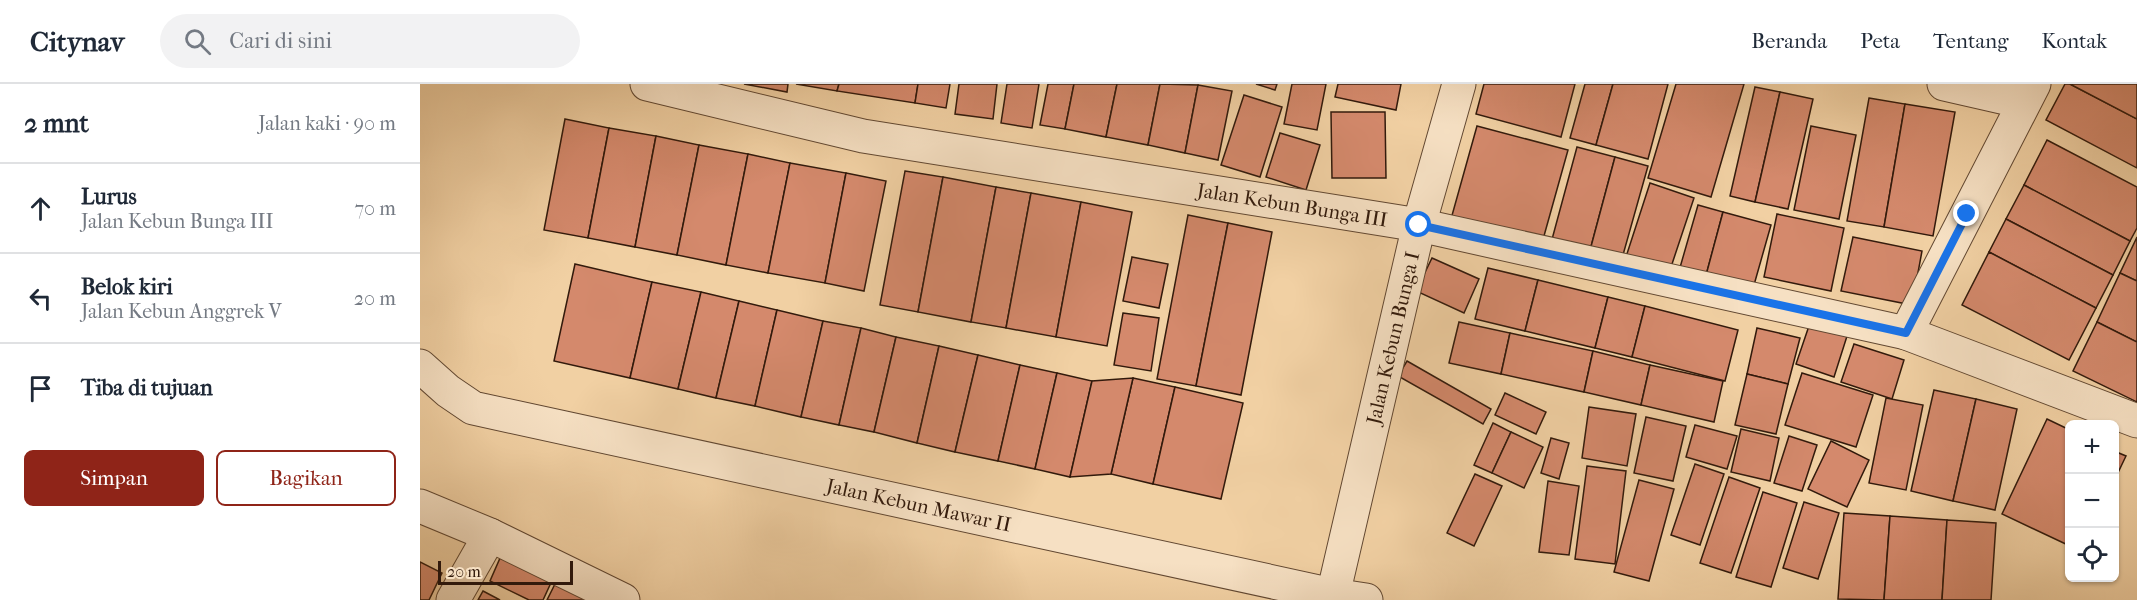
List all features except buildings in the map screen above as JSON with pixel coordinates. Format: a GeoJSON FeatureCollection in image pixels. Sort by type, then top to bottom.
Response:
{"type":"FeatureCollection","features":[{"type":"Feature","properties":{"kind":"street","name":"Jalan Kebun Bunga I"},"geometry":{"type":"LineString","coordinates":[[1333,595],[1419,225],[1459,84]]}},
{"type":"Feature","properties":{"kind":"street"},"geometry":{"type":"LineString","coordinates":[[1906,333],[2029,93],[1944,84]]}},
{"type":"Feature","properties":{"kind":"street","name":"Jalan Kebun Bunga III"},"geometry":{"type":"LineString","coordinates":[[663,86],[863,136],[1419,225],[1906,333],[2137,421]]}},
{"type":"Feature","properties":{"kind":"street","name":"Jalan Kebun Mawar II"},"geometry":{"type":"LineString","coordinates":[[420,366],[448,391],[473,408],[1333,595],[1365,600]]}},
{"type":"Feature","properties":{"kind":"street"},"geometry":{"type":"LineString","coordinates":[[420,506],[490,535],[624,600]]}},
{"type":"Feature","properties":{"kind":"street"},"geometry":{"type":"LineString","coordinates":[[453,600],[490,535]]}},
{"type":"Feature","properties":{"kind":"route"},"geometry":{"type":"LineString","coordinates":[[1419,225],[1906,333],[1967,214]]}}]}
